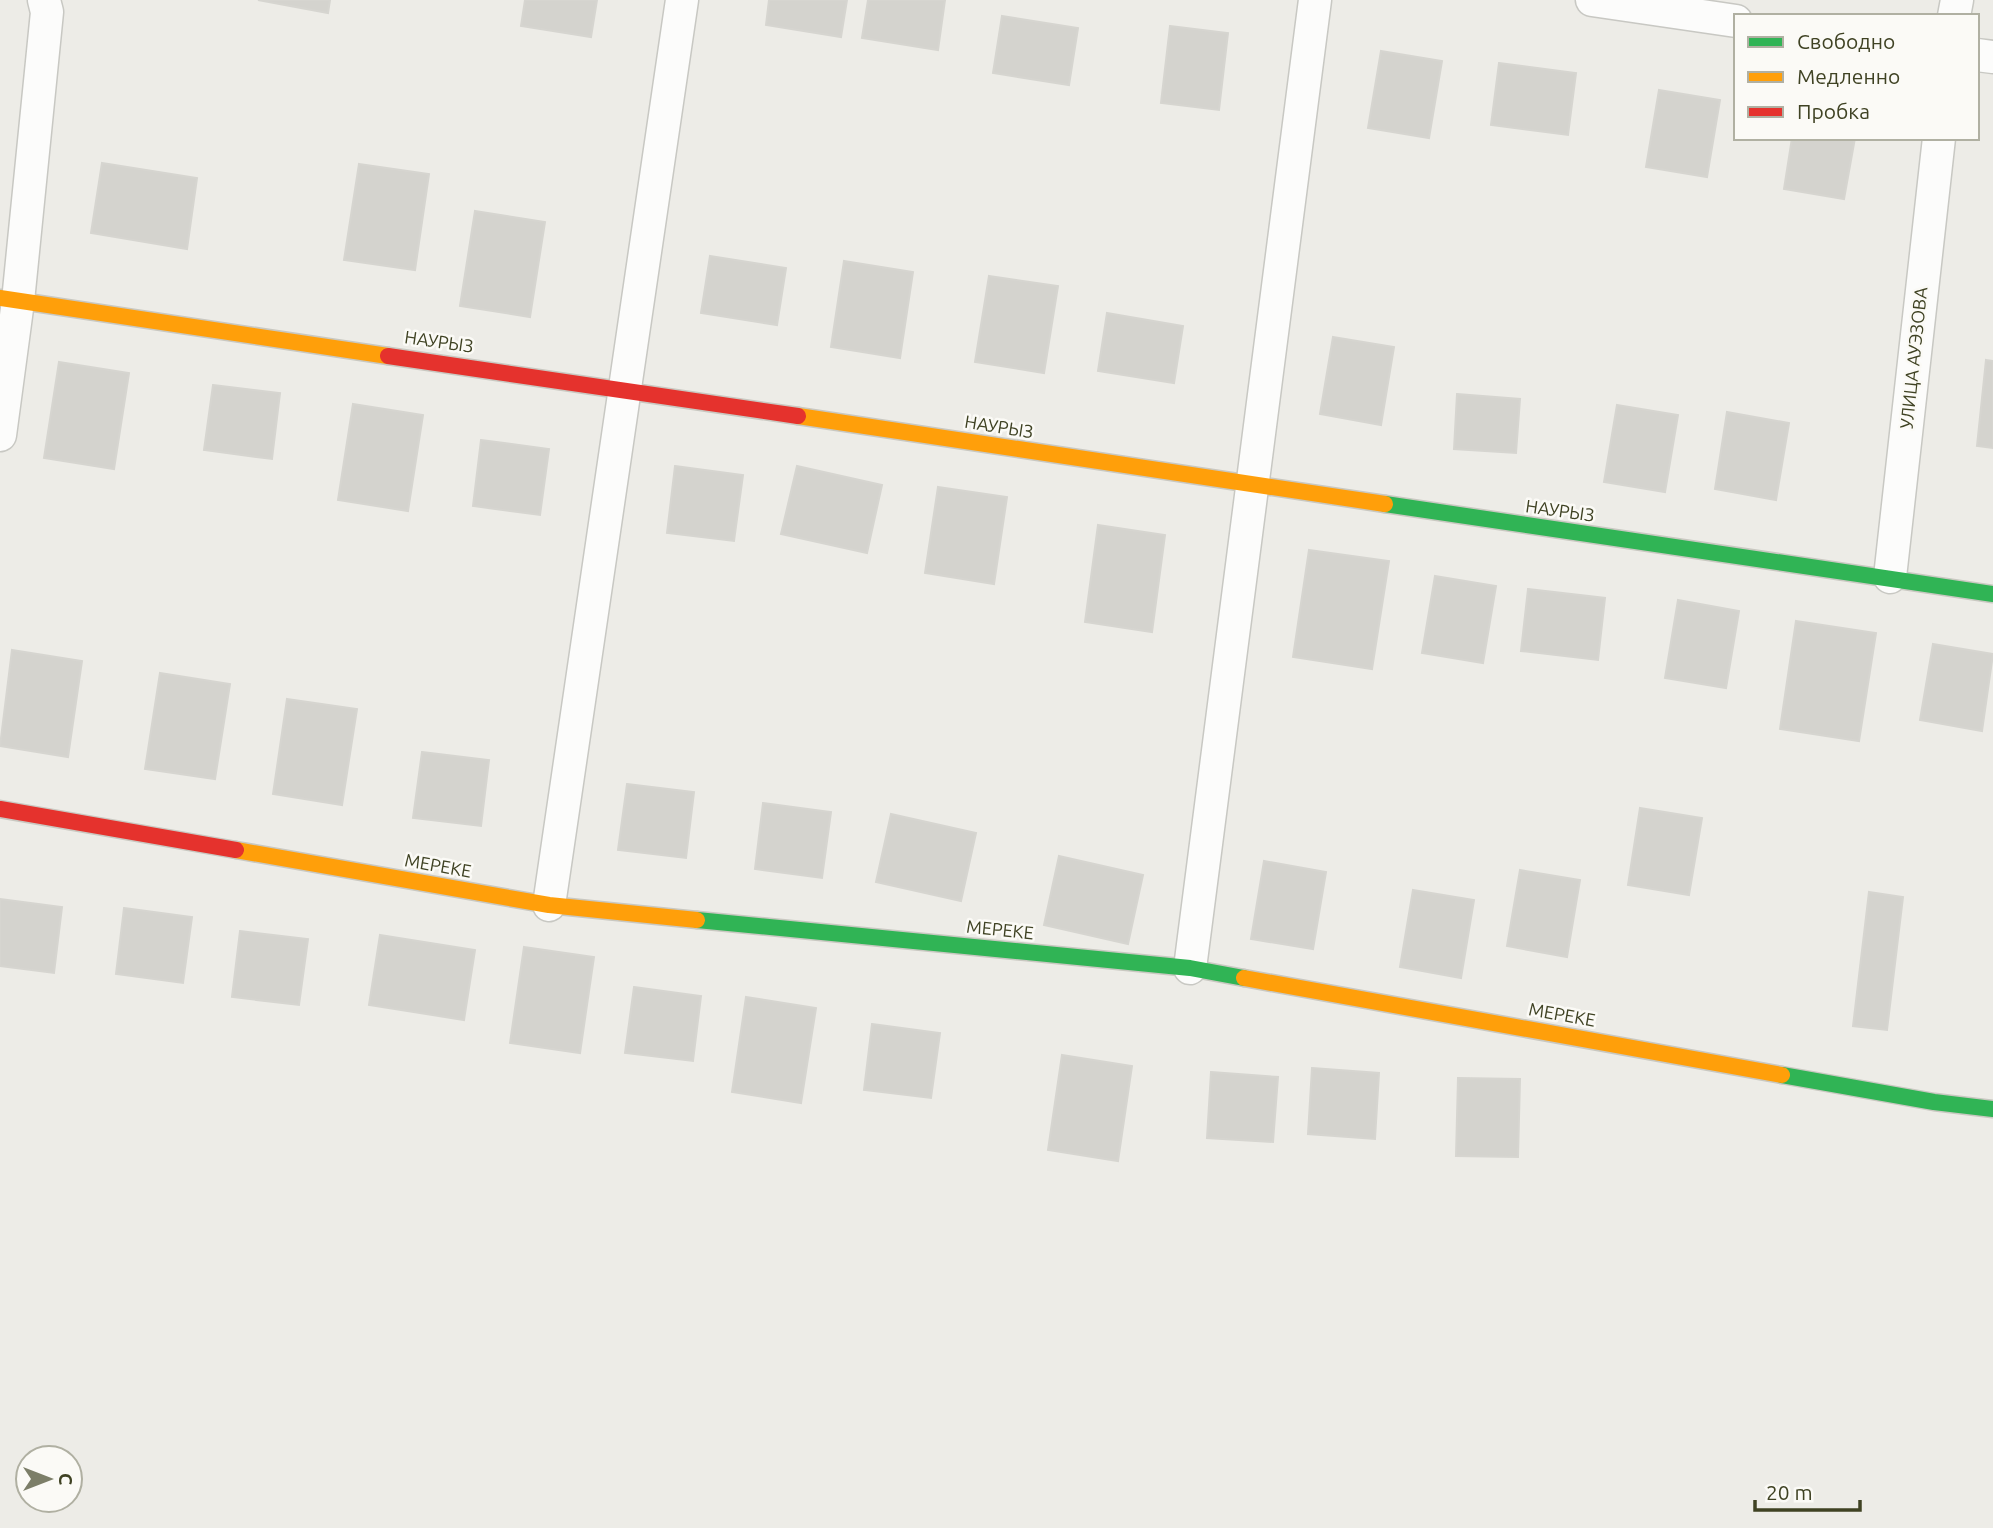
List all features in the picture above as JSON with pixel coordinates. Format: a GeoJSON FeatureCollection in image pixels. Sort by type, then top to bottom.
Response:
{"type":"FeatureCollection","features":[{"type":"Feature","properties":{"kind":"street"},"geometry":{"type":"LineString","coordinates":[[0,435],[9,300],[47,12],[44,0]]}},
{"type":"Feature","properties":{"kind":"street"},"geometry":{"type":"LineString","coordinates":[[550,905],[682,0]]}},
{"type":"Feature","properties":{"kind":"street"},"geometry":{"type":"LineString","coordinates":[[1190,968],[1315,0]]}},
{"type":"Feature","properties":{"kind":"street"},"geometry":{"type":"LineString","coordinates":[[1592,0],[1734,20]]}},
{"type":"Feature","properties":{"kind":"street","name":"УЛИЦА АУЭЗОВА"},"geometry":{"type":"LineString","coordinates":[[1890,577],[1938,140]]}},
{"type":"Feature","properties":{"kind":"street","name":"НАУРЫЗ"},"geometry":{"type":"LineString","coordinates":[[9,300],[625,388],[1252,486],[1993,594]]}},
{"type":"Feature","properties":{"kind":"street","name":"МЕРЕКЕ"},"geometry":{"type":"LineString","coordinates":[[0,809],[550,905],[1190,968],[1934,1102],[1993,1108]]}},
{"type":"Feature","properties":{"kind":"building"},"geometry":{"type":"Polygon","coordinates":[[[258,0],[330,0],[328,13],[258,0]]]}},
{"type":"Feature","properties":{"kind":"building"},"geometry":{"type":"Polygon","coordinates":[[[525,0],[597,0],[591,37],[521,26],[525,0]]]}},
{"type":"Feature","properties":{"kind":"building"},"geometry":{"type":"Polygon","coordinates":[[[769,0],[847,0],[841,37],[766,25],[769,0]]]}},
{"type":"Feature","properties":{"kind":"building"},"geometry":{"type":"Polygon","coordinates":[[[868,0],[945,0],[938,50],[862,38],[868,0]]]}},
{"type":"Feature","properties":{"kind":"building"},"geometry":{"type":"Polygon","coordinates":[[[1002,16],[1078,28],[1069,85],[993,73],[1002,16]]]}},
{"type":"Feature","properties":{"kind":"building"},"geometry":{"type":"Polygon","coordinates":[[[1170,26],[1228,33],[1219,110],[1161,103],[1170,26]]]}},
{"type":"Feature","properties":{"kind":"building"},"geometry":{"type":"Polygon","coordinates":[[[1381,51],[1442,61],[1429,138],[1368,128],[1381,51]]]}},
{"type":"Feature","properties":{"kind":"building"},"geometry":{"type":"Polygon","coordinates":[[[1499,63],[1576,73],[1568,135],[1491,125],[1499,63]]]}},
{"type":"Feature","properties":{"kind":"building"},"geometry":{"type":"Polygon","coordinates":[[[1659,90],[1720,100],[1707,177],[1646,167],[1659,90]]]}},
{"type":"Feature","properties":{"kind":"building"},"geometry":{"type":"Polygon","coordinates":[[[1792,140],[1855,140],[1844,199],[1784,189],[1792,140]]]}},
{"type":"Feature","properties":{"kind":"building"},"geometry":{"type":"Polygon","coordinates":[[[102,163],[197,178],[187,249],[91,233],[102,163]]]}},
{"type":"Feature","properties":{"kind":"building"},"geometry":{"type":"Polygon","coordinates":[[[359,164],[429,174],[415,270],[344,260],[359,164]]]}},
{"type":"Feature","properties":{"kind":"building"},"geometry":{"type":"Polygon","coordinates":[[[475,211],[545,222],[530,317],[460,306],[475,211]]]}},
{"type":"Feature","properties":{"kind":"building"},"geometry":{"type":"Polygon","coordinates":[[[710,256],[786,268],[777,325],[701,313],[710,256]]]}},
{"type":"Feature","properties":{"kind":"building"},"geometry":{"type":"Polygon","coordinates":[[[844,261],[913,272],[900,358],[831,347],[844,261]]]}},
{"type":"Feature","properties":{"kind":"building"},"geometry":{"type":"Polygon","coordinates":[[[989,276],[1058,286],[1044,373],[975,362],[989,276]]]}},
{"type":"Feature","properties":{"kind":"building"},"geometry":{"type":"Polygon","coordinates":[[[1107,313],[1183,326],[1174,383],[1098,371],[1107,313]]]}},
{"type":"Feature","properties":{"kind":"building"},"geometry":{"type":"Polygon","coordinates":[[[1333,337],[1394,347],[1381,425],[1320,414],[1333,337]]]}},
{"type":"Feature","properties":{"kind":"building"},"geometry":{"type":"Polygon","coordinates":[[[1986,360],[1993,361],[1993,448],[1977,446],[1986,360]]]}},
{"type":"Feature","properties":{"kind":"building"},"geometry":{"type":"Polygon","coordinates":[[[59,362],[129,373],[114,469],[44,458],[59,362]]]}},
{"type":"Feature","properties":{"kind":"building"},"geometry":{"type":"Polygon","coordinates":[[[213,385],[280,393],[272,459],[204,450],[213,385]]]}},
{"type":"Feature","properties":{"kind":"building"},"geometry":{"type":"Polygon","coordinates":[[[1457,394],[1520,399],[1516,453],[1454,449],[1457,394]]]}},
{"type":"Feature","properties":{"kind":"building"},"geometry":{"type":"Polygon","coordinates":[[[353,404],[423,415],[408,511],[338,500],[353,404]]]}},
{"type":"Feature","properties":{"kind":"building"},"geometry":{"type":"Polygon","coordinates":[[[1617,405],[1678,415],[1665,492],[1604,482],[1617,405]]]}},
{"type":"Feature","properties":{"kind":"building"},"geometry":{"type":"Polygon","coordinates":[[[1727,412],[1789,423],[1776,500],[1715,489],[1727,412]]]}},
{"type":"Feature","properties":{"kind":"building"},"geometry":{"type":"Polygon","coordinates":[[[481,440],[549,449],[540,515],[473,506],[481,440]]]}},
{"type":"Feature","properties":{"kind":"building"},"geometry":{"type":"Polygon","coordinates":[[[675,466],[743,475],[734,541],[667,533],[675,466]]]}},
{"type":"Feature","properties":{"kind":"building"},"geometry":{"type":"Polygon","coordinates":[[[797,466],[882,485],[867,553],[781,534],[797,466]]]}},
{"type":"Feature","properties":{"kind":"building"},"geometry":{"type":"Polygon","coordinates":[[[938,487],[1007,497],[994,584],[925,573],[938,487]]]}},
{"type":"Feature","properties":{"kind":"building"},"geometry":{"type":"Polygon","coordinates":[[[1098,525],[1165,535],[1152,632],[1085,622],[1098,525]]]}},
{"type":"Feature","properties":{"kind":"building"},"geometry":{"type":"Polygon","coordinates":[[[1309,550],[1389,561],[1372,669],[1293,657],[1309,550]]]}},
{"type":"Feature","properties":{"kind":"building"},"geometry":{"type":"Polygon","coordinates":[[[1435,576],[1496,586],[1483,663],[1422,653],[1435,576]]]}},
{"type":"Feature","properties":{"kind":"building"},"geometry":{"type":"Polygon","coordinates":[[[1528,589],[1605,598],[1598,660],[1521,651],[1528,589]]]}},
{"type":"Feature","properties":{"kind":"building"},"geometry":{"type":"Polygon","coordinates":[[[1678,600],[1739,611],[1726,688],[1665,678],[1678,600]]]}},
{"type":"Feature","properties":{"kind":"building"},"geometry":{"type":"Polygon","coordinates":[[[1796,621],[1876,633],[1859,741],[1780,729],[1796,621]]]}},
{"type":"Feature","properties":{"kind":"building"},"geometry":{"type":"Polygon","coordinates":[[[1933,644],[1993,654],[1982,731],[1920,720],[1933,644]]]}},
{"type":"Feature","properties":{"kind":"building"},"geometry":{"type":"Polygon","coordinates":[[[12,650],[82,661],[68,757],[0,746],[12,650]]]}},
{"type":"Feature","properties":{"kind":"building"},"geometry":{"type":"Polygon","coordinates":[[[160,673],[230,684],[215,779],[145,769],[160,673]]]}},
{"type":"Feature","properties":{"kind":"building"},"geometry":{"type":"Polygon","coordinates":[[[287,699],[357,709],[342,805],[273,794],[287,699]]]}},
{"type":"Feature","properties":{"kind":"building"},"geometry":{"type":"Polygon","coordinates":[[[422,752],[489,760],[481,826],[413,818],[422,752]]]}},
{"type":"Feature","properties":{"kind":"building"},"geometry":{"type":"Polygon","coordinates":[[[627,784],[694,792],[686,858],[618,850],[627,784]]]}},
{"type":"Feature","properties":{"kind":"building"},"geometry":{"type":"Polygon","coordinates":[[[763,803],[831,812],[822,878],[755,869],[763,803]]]}},
{"type":"Feature","properties":{"kind":"building"},"geometry":{"type":"Polygon","coordinates":[[[1640,808],[1702,818],[1689,895],[1628,885],[1640,808]]]}},
{"type":"Feature","properties":{"kind":"building"},"geometry":{"type":"Polygon","coordinates":[[[891,814],[976,833],[961,901],[876,882],[891,814]]]}},
{"type":"Feature","properties":{"kind":"building"},"geometry":{"type":"Polygon","coordinates":[[[1059,856],[1143,875],[1128,944],[1044,925],[1059,856]]]}},
{"type":"Feature","properties":{"kind":"building"},"geometry":{"type":"Polygon","coordinates":[[[1264,861],[1326,872],[1313,949],[1251,939],[1264,861]]]}},
{"type":"Feature","properties":{"kind":"building"},"geometry":{"type":"Polygon","coordinates":[[[1520,870],[1580,880],[1567,957],[1507,946],[1520,870]]]}},
{"type":"Feature","properties":{"kind":"building"},"geometry":{"type":"Polygon","coordinates":[[[1413,890],[1474,900],[1461,978],[1400,967],[1413,890]]]}},
{"type":"Feature","properties":{"kind":"building"},"geometry":{"type":"Polygon","coordinates":[[[1869,892],[1903,897],[1887,1030],[1853,1026],[1869,892]]]}},
{"type":"Feature","properties":{"kind":"building"},"geometry":{"type":"Polygon","coordinates":[[[0,899],[62,907],[54,973],[0,966],[0,899]]]}},
{"type":"Feature","properties":{"kind":"building"},"geometry":{"type":"Polygon","coordinates":[[[124,908],[192,917],[183,983],[116,974],[124,908]]]}},
{"type":"Feature","properties":{"kind":"building"},"geometry":{"type":"Polygon","coordinates":[[[240,931],[308,939],[299,1005],[232,997],[240,931]]]}},
{"type":"Feature","properties":{"kind":"building"},"geometry":{"type":"Polygon","coordinates":[[[380,935],[475,950],[464,1020],[369,1005],[380,935]]]}},
{"type":"Feature","properties":{"kind":"building"},"geometry":{"type":"Polygon","coordinates":[[[524,947],[594,957],[580,1053],[510,1043],[524,947]]]}},
{"type":"Feature","properties":{"kind":"building"},"geometry":{"type":"Polygon","coordinates":[[[634,987],[701,996],[693,1061],[625,1053],[634,987]]]}},
{"type":"Feature","properties":{"kind":"building"},"geometry":{"type":"Polygon","coordinates":[[[746,997],[816,1008],[801,1103],[732,1092],[746,997]]]}},
{"type":"Feature","properties":{"kind":"building"},"geometry":{"type":"Polygon","coordinates":[[[872,1024],[940,1033],[931,1098],[864,1090],[872,1024]]]}},
{"type":"Feature","properties":{"kind":"building"},"geometry":{"type":"Polygon","coordinates":[[[1062,1055],[1132,1066],[1118,1161],[1048,1150],[1062,1055]]]}},
{"type":"Feature","properties":{"kind":"building"},"geometry":{"type":"Polygon","coordinates":[[[1312,1068],[1379,1073],[1375,1139],[1308,1134],[1312,1068]]]}},
{"type":"Feature","properties":{"kind":"building"},"geometry":{"type":"Polygon","coordinates":[[[1211,1072],[1278,1077],[1273,1142],[1207,1138],[1211,1072]]]}},
{"type":"Feature","properties":{"kind":"building"},"geometry":{"type":"Polygon","coordinates":[[[1458,1078],[1520,1079],[1518,1157],[1456,1156],[1458,1078]]]}},
{"type":"Feature","properties":{"kind":"traffic: fast"},"geometry":{"type":"LineString","coordinates":[[1385,504],[1993,594]]}},
{"type":"Feature","properties":{"kind":"traffic: fast"},"geometry":{"type":"LineString","coordinates":[[697,920],[1190,968],[1244,978]]}},
{"type":"Feature","properties":{"kind":"traffic: fast"},"geometry":{"type":"LineString","coordinates":[[1782,1075],[1934,1102],[1993,1109]]}},
{"type":"Feature","properties":{"kind":"traffic: slow"},"geometry":{"type":"LineString","coordinates":[[0,298],[388,356]]}},
{"type":"Feature","properties":{"kind":"traffic: slow"},"geometry":{"type":"LineString","coordinates":[[798,416],[1385,504]]}},
{"type":"Feature","properties":{"kind":"traffic: slow"},"geometry":{"type":"LineString","coordinates":[[236,850],[549,905],[697,920]]}},
{"type":"Feature","properties":{"kind":"traffic: slow"},"geometry":{"type":"LineString","coordinates":[[1244,978],[1782,1075]]}},
{"type":"Feature","properties":{"kind":"traffic: jam"},"geometry":{"type":"LineString","coordinates":[[388,356],[798,416]]}},
{"type":"Feature","properties":{"kind":"traffic: jam"},"geometry":{"type":"LineString","coordinates":[[0,809],[236,850]]}}]}
